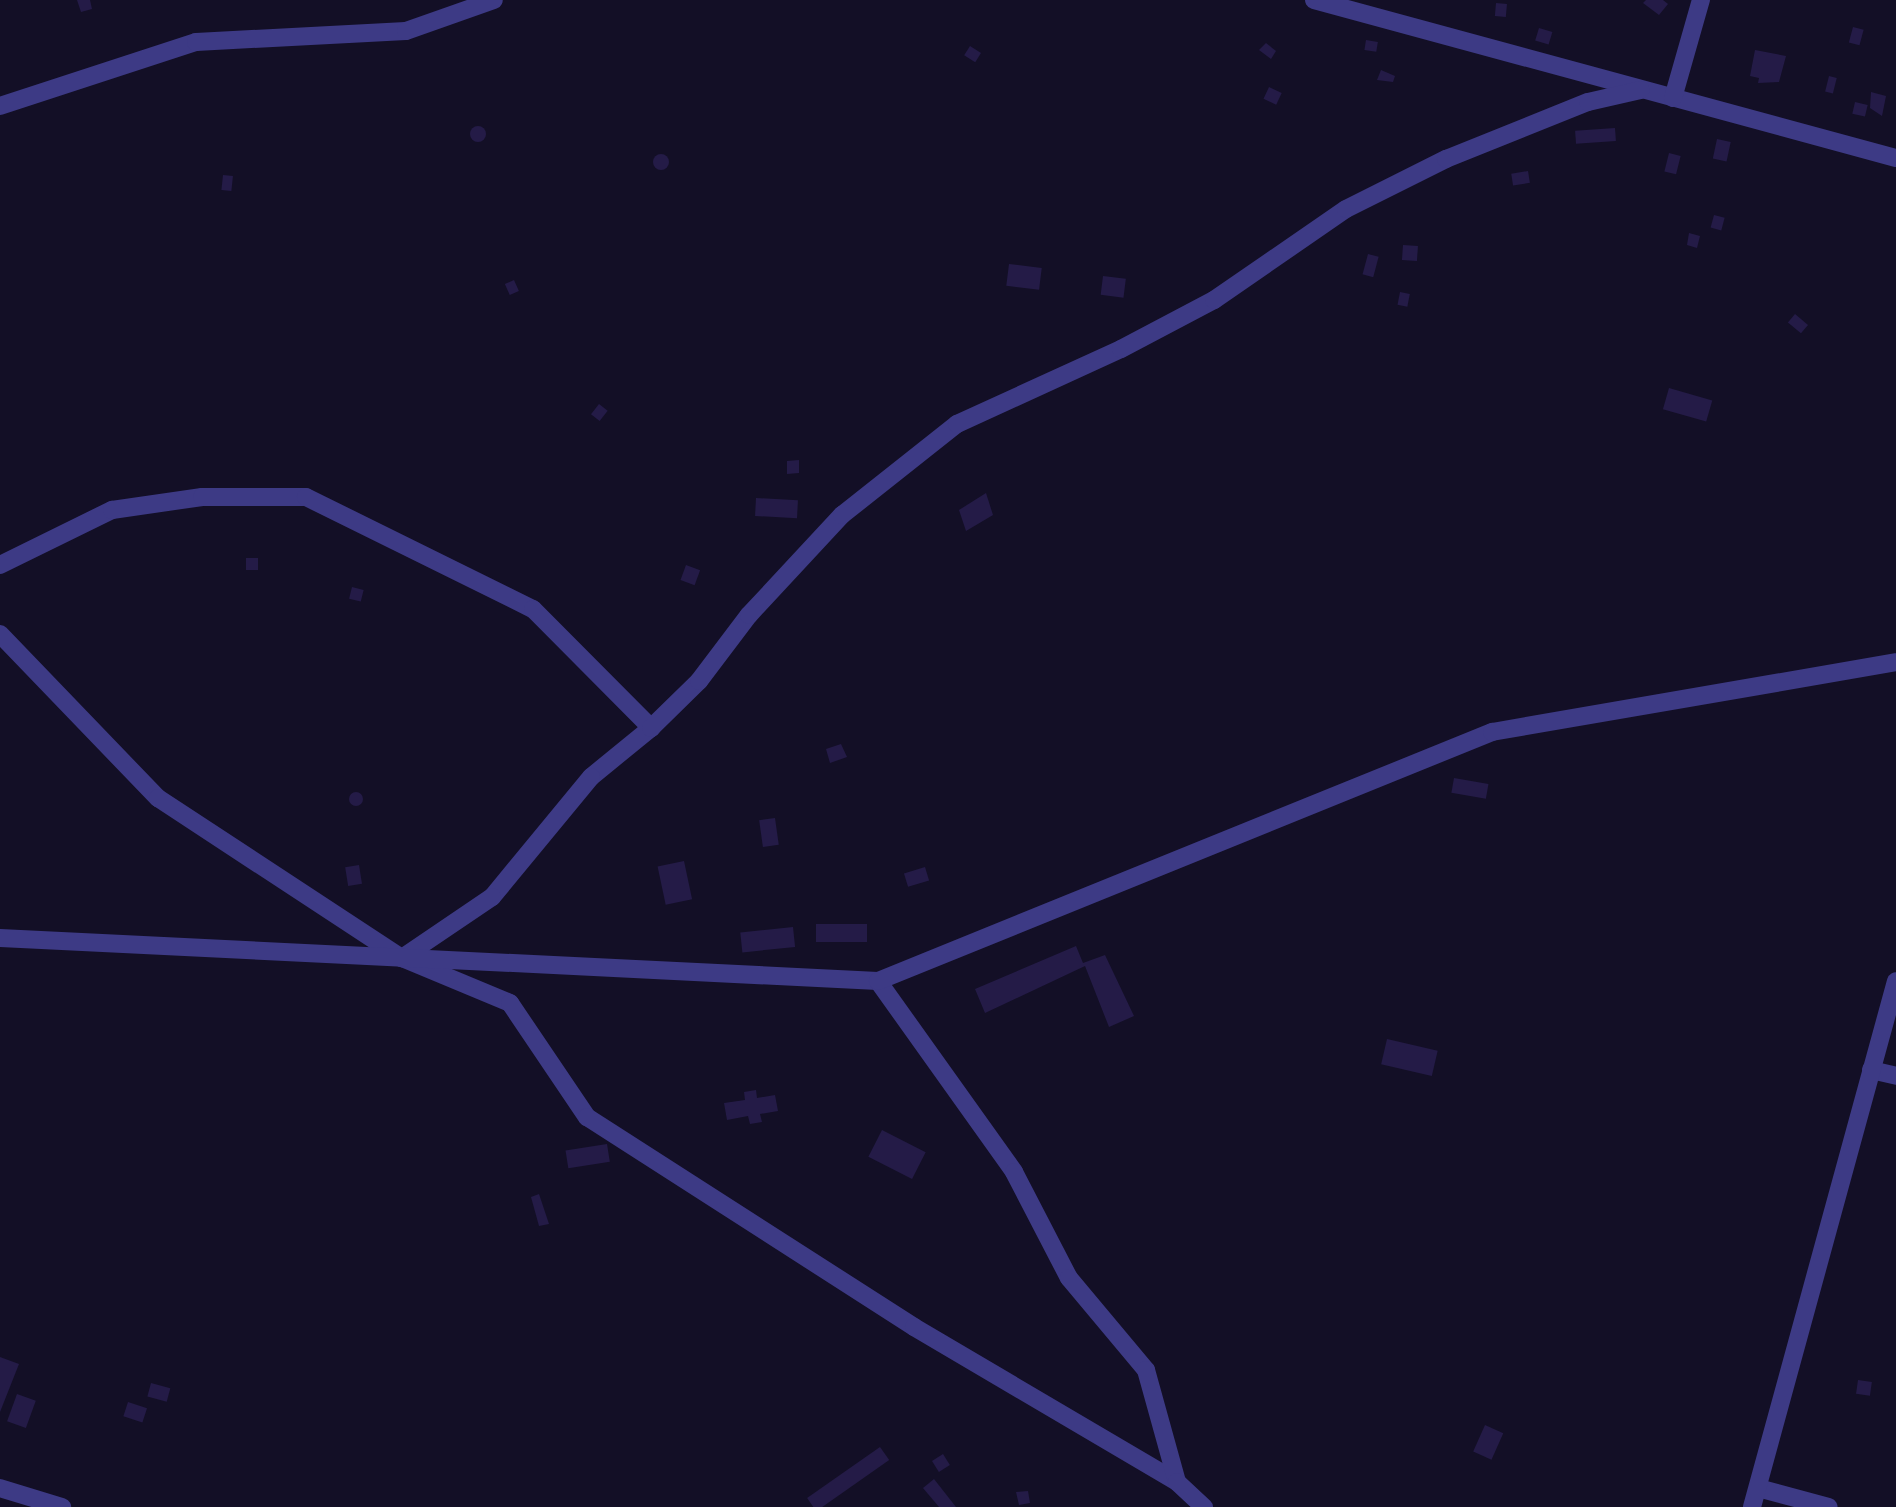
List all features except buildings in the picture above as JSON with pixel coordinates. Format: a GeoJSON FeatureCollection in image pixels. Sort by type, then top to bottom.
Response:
{"type":"FeatureCollection","features":[{"type":"Feature","properties":{"kind":"street"},"geometry":{"type":"LineString","coordinates":[[0,106],[196,41],[405,31],[494,0]]}},
{"type":"Feature","properties":{"kind":"street"},"geometry":{"type":"LineString","coordinates":[[1314,0],[1376,8],[1641,90],[1896,158]]}},
{"type":"Feature","properties":{"kind":"street"},"geometry":{"type":"LineString","coordinates":[[1673,98],[1701,0]]}},
{"type":"Feature","properties":{"kind":"street"},"geometry":{"type":"LineString","coordinates":[[402,958],[492,897],[592,777],[651,728],[699,681],[749,615],[842,515],[957,424],[1121,349],[1214,300],[1346,209],[1446,159],[1588,102],[1641,90]]}},
{"type":"Feature","properties":{"kind":"street"},"geometry":{"type":"LineString","coordinates":[[0,565],[113,510],[202,497],[306,496],[533,609],[651,728]]}},
{"type":"Feature","properties":{"kind":"street"},"geometry":{"type":"LineString","coordinates":[[0,634],[158,798],[402,958],[510,1003],[587,1117],[914,1327],[1177,1482],[1204,1507]]}},
{"type":"Feature","properties":{"kind":"street"},"geometry":{"type":"LineString","coordinates":[[0,938],[878,981],[1492,732],[1896,662]]}},
{"type":"Feature","properties":{"kind":"street"},"geometry":{"type":"LineString","coordinates":[[878,981],[1014,1172],[1069,1278],[1146,1370],[1177,1482]]}},
{"type":"Feature","properties":{"kind":"street"},"geometry":{"type":"LineString","coordinates":[[1752,1507],[1896,981]]}},
{"type":"Feature","properties":{"kind":"street"},"geometry":{"type":"LineString","coordinates":[[1871,1070],[1896,1076]]}},
{"type":"Feature","properties":{"kind":"street"},"geometry":{"type":"LineString","coordinates":[[0,1488],[62,1507]]}},
{"type":"Feature","properties":{"kind":"street"},"geometry":{"type":"LineString","coordinates":[[1758,1488],[1829,1507]]}}]}
